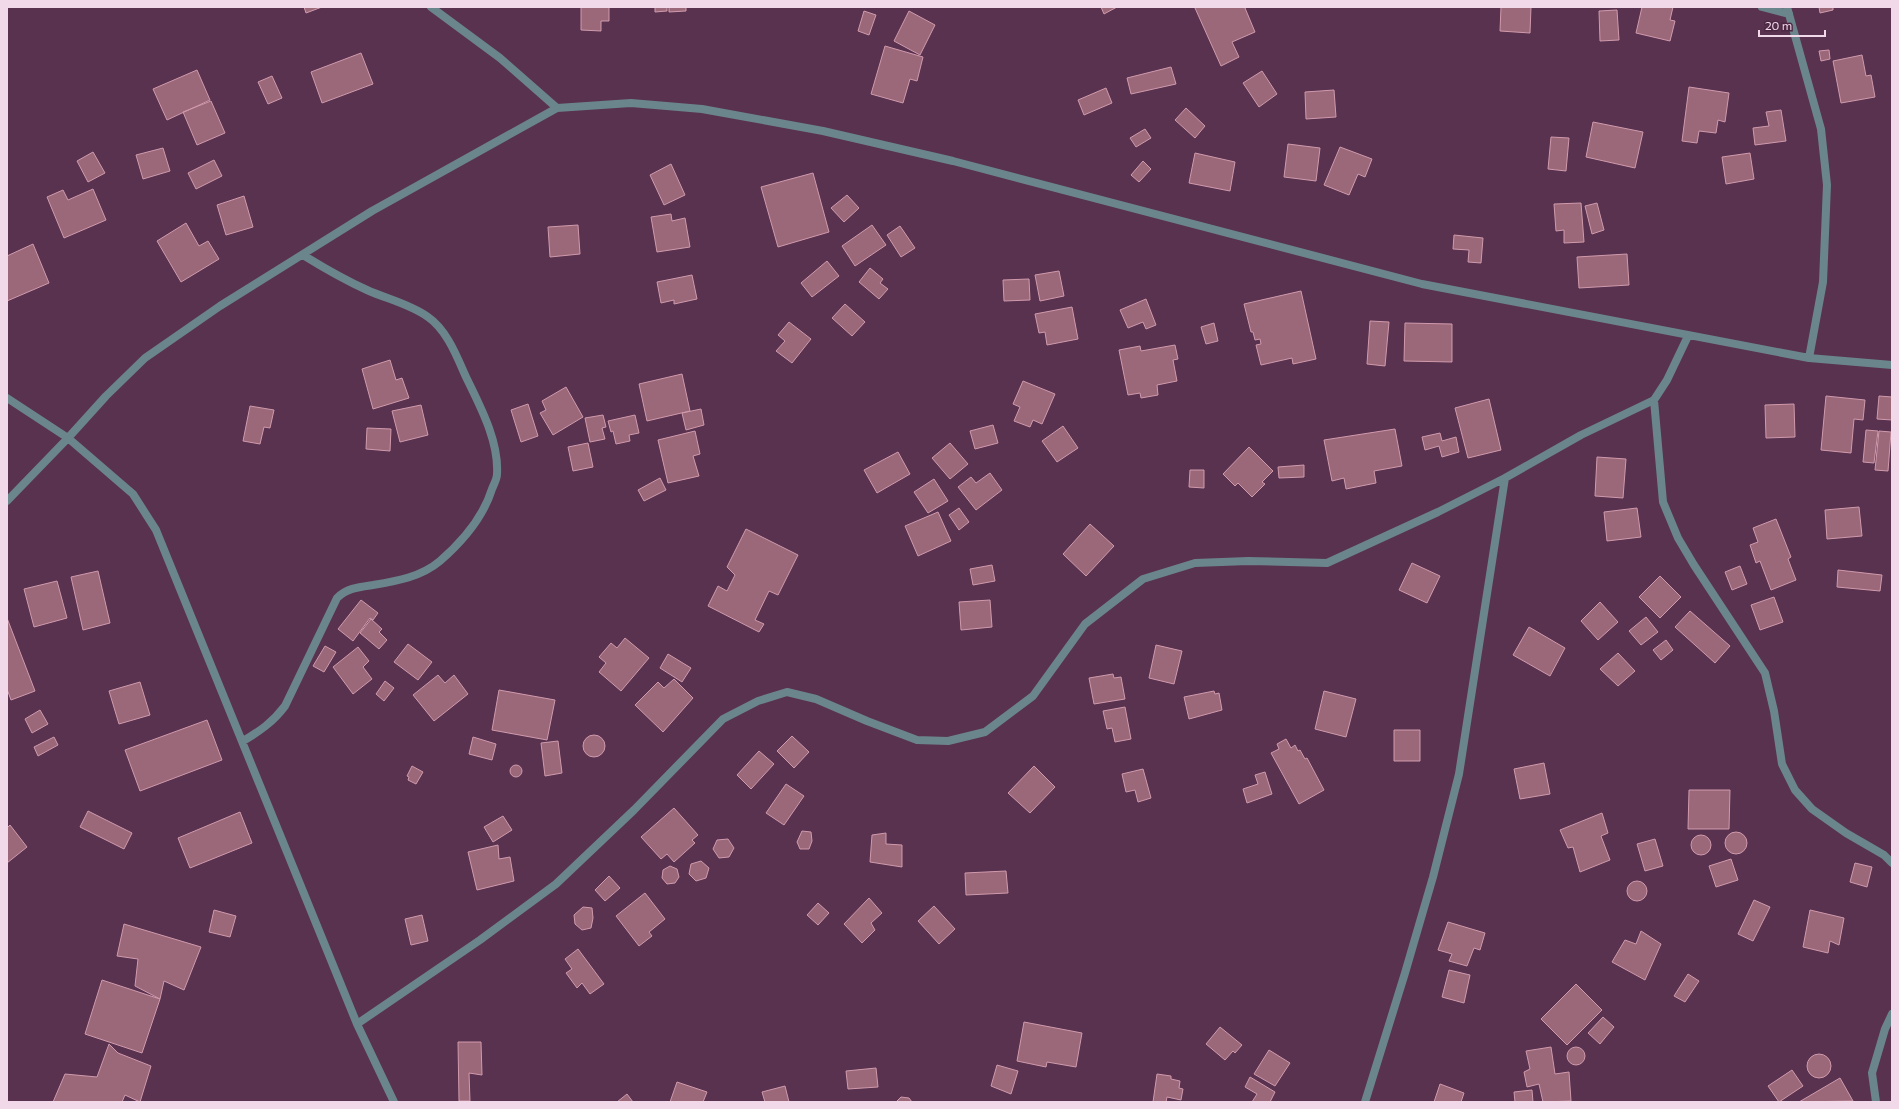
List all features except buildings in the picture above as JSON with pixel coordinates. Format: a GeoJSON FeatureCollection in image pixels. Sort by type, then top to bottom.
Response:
{"type":"FeatureCollection","features":[{"type":"Feature","properties":{"kind":"street"},"geometry":{"type":"LineString","coordinates":[[431,7],[500,58],[557,108]]}},
{"type":"Feature","properties":{"kind":"street"},"geometry":{"type":"LineString","coordinates":[[1762,7],[1788,10],[1821,129],[1827,185],[1823,282],[1809,358]]}},
{"type":"Feature","properties":{"kind":"street"},"geometry":{"type":"LineString","coordinates":[[7,501],[106,396],[145,358],[220,306],[372,211],[557,108],[631,103],[702,109],[823,132],[953,161],[1422,284],[1809,358],[1892,365]]}},
{"type":"Feature","properties":{"kind":"street"},"geometry":{"type":"LineString","coordinates":[[243,741],[266,727],[277,717],[285,706],[337,598],[343,592],[352,588],[398,580],[420,574],[439,562],[465,537],[487,506],[497,475],[494,446],[481,408],[455,353],[443,333],[428,317],[360,287],[327,270],[303,255]]}},
{"type":"Feature","properties":{"kind":"street"},"geometry":{"type":"LineString","coordinates":[[357,1024],[480,940],[556,884],[634,810],[723,719],[758,701],[787,692],[816,699],[916,740],[948,741],[985,732],[1033,696],[1085,624],[1144,579],[1195,563],[1248,560],[1327,563],[1438,512],[1505,478],[1580,435],[1654,400],[1667,380],[1688,336]]}},
{"type":"Feature","properties":{"kind":"street"},"geometry":{"type":"LineString","coordinates":[[7,398],[68,438],[133,494],[156,530],[357,1024],[394,1102]]}},
{"type":"Feature","properties":{"kind":"street"},"geometry":{"type":"LineString","coordinates":[[1654,400],[1663,502],[1678,538],[1694,565],[1765,673],[1774,711],[1782,764],[1794,790],[1812,809],[1846,833],[1884,855],[1892,863]]}},
{"type":"Feature","properties":{"kind":"street"},"geometry":{"type":"LineString","coordinates":[[1365,1102],[1406,973],[1433,877],[1459,774],[1505,478]]}},
{"type":"Feature","properties":{"kind":"street"},"geometry":{"type":"LineString","coordinates":[[1876,1102],[1872,1073],[1885,1028],[1892,1014]]}}]}
